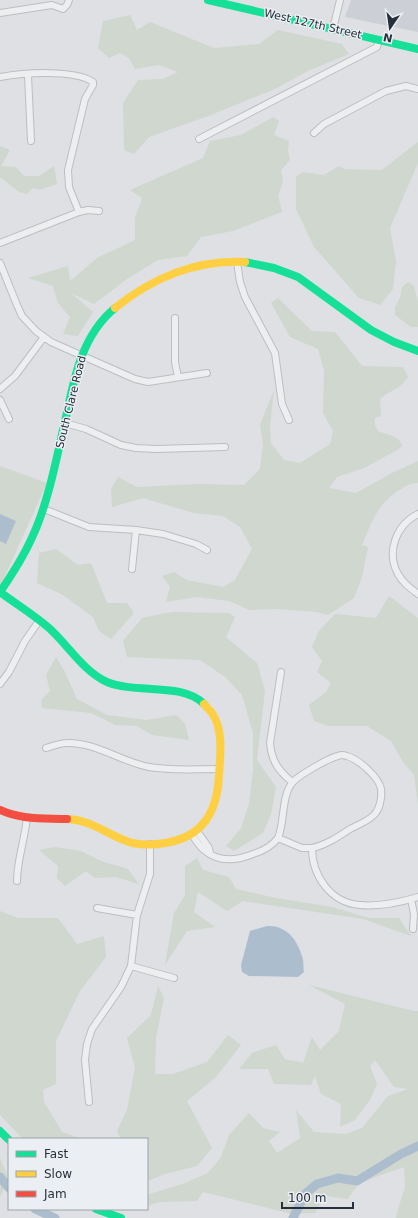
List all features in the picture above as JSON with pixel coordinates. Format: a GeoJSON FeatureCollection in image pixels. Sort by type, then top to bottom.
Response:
{"type":"FeatureCollection","features":[{"type":"Feature","properties":{"kind":"street"},"geometry":{"type":"LineString","coordinates":[[0,12],[53,2],[63,8],[67,5],[68,0]]}},
{"type":"Feature","properties":{"kind":"street","name":"West 127th Street"},"geometry":{"type":"LineString","coordinates":[[208,0],[418,49]]}},
{"type":"Feature","properties":{"kind":"street"},"geometry":{"type":"LineString","coordinates":[[333,29],[340,0]]}},
{"type":"Feature","properties":{"kind":"street"},"geometry":{"type":"LineString","coordinates":[[199,139],[377,47],[379,40]]}},
{"type":"Feature","properties":{"kind":"street"},"geometry":{"type":"LineString","coordinates":[[0,77],[56,74],[80,77],[93,82],[94,85],[85,99],[68,170],[69,187],[79,212]]}},
{"type":"Feature","properties":{"kind":"street"},"geometry":{"type":"LineString","coordinates":[[28,75],[31,141]]}},
{"type":"Feature","properties":{"kind":"street"},"geometry":{"type":"LineString","coordinates":[[314,134],[324,124],[386,91],[406,86],[418,89]]}},
{"type":"Feature","properties":{"kind":"street"},"geometry":{"type":"LineString","coordinates":[[0,243],[79,212],[100,210]]}},
{"type":"Feature","properties":{"kind":"street"},"geometry":{"type":"LineString","coordinates":[[237,262],[240,282],[245,297],[275,353],[282,404],[289,420]]}},
{"type":"Feature","properties":{"kind":"street","name":"South Clare Road"},"geometry":{"type":"LineString","coordinates":[[0,592],[25,554],[44,509],[74,379],[86,346],[97,328],[118,306],[149,284],[174,272],[208,264],[237,262],[268,266],[297,276],[371,330],[396,344],[418,351]]}},
{"type":"Feature","properties":{"kind":"street"},"geometry":{"type":"LineString","coordinates":[[0,266],[22,316],[36,331],[51,342],[135,379],[148,382],[207,373]]}},
{"type":"Feature","properties":{"kind":"street"},"geometry":{"type":"LineString","coordinates":[[174,318],[178,377]]}},
{"type":"Feature","properties":{"kind":"street"},"geometry":{"type":"LineString","coordinates":[[0,389],[15,376],[44,337]]}},
{"type":"Feature","properties":{"kind":"street"},"geometry":{"type":"LineString","coordinates":[[0,400],[9,419]]}},
{"type":"Feature","properties":{"kind":"street"},"geometry":{"type":"LineString","coordinates":[[65,423],[86,429],[121,445],[136,448],[156,449],[225,447]]}},
{"type":"Feature","properties":{"kind":"street"},"geometry":{"type":"LineString","coordinates":[[44,509],[90,527],[136,530],[163,534],[186,540],[207,550]]}},
{"type":"Feature","properties":{"kind":"street"},"geometry":{"type":"LineString","coordinates":[[418,514],[411,517],[399,530],[393,546],[393,554],[398,574],[406,584],[418,594]]}},
{"type":"Feature","properties":{"kind":"street"},"geometry":{"type":"LineString","coordinates":[[132,569],[136,530]]}},
{"type":"Feature","properties":{"kind":"street"},"geometry":{"type":"LineString","coordinates":[[0,592],[49,628],[75,655],[106,681],[118,685],[177,691],[191,695],[204,704],[213,715],[218,725],[219,736],[219,786],[216,803],[208,818],[194,833],[179,841],[170,843],[136,844],[88,822],[15,816],[0,810]]}},
{"type":"Feature","properties":{"kind":"street"},"geometry":{"type":"LineString","coordinates":[[0,684],[9,672],[25,641],[39,621]]}},
{"type":"Feature","properties":{"kind":"street"},"geometry":{"type":"LineString","coordinates":[[281,672],[270,743],[271,754],[280,772],[292,782]]}},
{"type":"Feature","properties":{"kind":"street"},"geometry":{"type":"LineString","coordinates":[[46,748],[58,744],[77,744],[88,746],[138,765],[149,767],[162,769],[219,769]]}},
{"type":"Feature","properties":{"kind":"street"},"geometry":{"type":"LineString","coordinates":[[194,833],[204,850],[218,858],[231,860],[242,859],[267,848],[278,838],[282,826],[285,803],[292,782],[301,775],[338,756],[346,756],[354,759],[365,767],[381,788],[381,799],[374,815],[324,845],[312,848],[302,848],[278,838]]}},
{"type":"Feature","properties":{"kind":"street"},"geometry":{"type":"LineString","coordinates":[[17,881],[17,870],[25,839],[27,817]]}},
{"type":"Feature","properties":{"kind":"street"},"geometry":{"type":"LineString","coordinates":[[89,1102],[85,1060],[87,1044],[92,1029],[121,987],[131,966],[137,915],[150,874],[150,844]]}},
{"type":"Feature","properties":{"kind":"street"},"geometry":{"type":"LineString","coordinates":[[312,848],[312,855],[318,876],[328,890],[337,897],[359,905],[369,906],[418,897]]}},
{"type":"Feature","properties":{"kind":"street"},"geometry":{"type":"LineString","coordinates":[[411,899],[414,914],[413,929]]}},
{"type":"Feature","properties":{"kind":"street"},"geometry":{"type":"LineString","coordinates":[[97,908],[137,915]]}},
{"type":"Feature","properties":{"kind":"street"},"geometry":{"type":"LineString","coordinates":[[131,966],[174,978]]}},
{"type":"Feature","properties":{"kind":"street"},"geometry":{"type":"LineString","coordinates":[[0,1131],[8,1139]]}},
{"type":"Feature","properties":{"kind":"street"},"geometry":{"type":"LineString","coordinates":[[99,1210],[121,1218]]}},
{"type":"Feature","properties":{"kind":"shaded area"},"geometry":{"type":"Polygon","coordinates":[[[351,0],[418,0],[418,32],[345,17],[351,0]]]}},
{"type":"Feature","properties":{"kind":"shaded area"},"geometry":{"type":"Polygon","coordinates":[[[130,15],[137,30],[150,22],[214,48],[259,44],[278,30],[342,44],[349,54],[308,71],[277,88],[211,115],[149,137],[134,154],[124,150],[123,103],[138,80],[163,79],[178,72],[159,65],[135,69],[129,58],[120,53],[109,58],[98,48],[103,21],[130,15]]]}},
{"type":"Feature","properties":{"kind":"shaded area"},"geometry":{"type":"Polygon","coordinates":[[[273,117],[279,121],[274,135],[289,141],[288,151],[290,160],[281,170],[283,182],[278,195],[282,212],[233,231],[201,237],[187,256],[158,260],[127,279],[94,304],[71,293],[93,312],[78,336],[63,334],[70,317],[58,303],[53,286],[28,278],[68,266],[70,281],[97,258],[135,240],[135,218],[142,198],[130,190],[203,158],[210,141],[241,135],[273,117]]]}},
{"type":"Feature","properties":{"kind":"shaded area"},"geometry":{"type":"Polygon","coordinates":[[[418,142],[418,163],[390,228],[396,261],[393,289],[380,305],[359,298],[314,247],[296,209],[296,177],[303,172],[324,175],[339,166],[344,169],[382,170],[418,142]]]}},
{"type":"Feature","properties":{"kind":"shaded area"},"geometry":{"type":"Polygon","coordinates":[[[0,146],[10,150],[1,166],[16,167],[24,176],[39,176],[54,166],[57,184],[39,190],[33,188],[27,194],[19,192],[0,177],[0,146]]]}},
{"type":"Feature","properties":{"kind":"shaded area"},"geometry":{"type":"Polygon","coordinates":[[[408,282],[414,286],[418,301],[418,327],[411,327],[395,315],[395,307],[400,298],[402,287],[408,282]]]}},
{"type":"Feature","properties":{"kind":"shaded area"},"geometry":{"type":"Polygon","coordinates":[[[278,298],[312,331],[335,332],[362,366],[403,367],[408,377],[398,387],[380,399],[381,416],[375,418],[375,425],[378,431],[395,437],[402,445],[399,449],[364,468],[337,477],[329,488],[356,493],[392,473],[418,461],[418,483],[407,485],[393,494],[381,507],[373,520],[362,545],[368,547],[362,577],[354,598],[328,615],[316,612],[277,609],[249,610],[229,601],[197,597],[166,602],[170,587],[162,576],[174,572],[187,580],[223,587],[235,580],[252,549],[240,527],[223,516],[194,513],[143,498],[112,507],[111,489],[118,477],[137,487],[196,484],[244,485],[260,469],[263,445],[260,425],[274,390],[270,426],[271,443],[284,460],[300,463],[330,444],[333,431],[323,413],[324,370],[318,349],[290,337],[271,303],[278,298]]]}},
{"type":"Feature","properties":{"kind":"shaded area"},"geometry":{"type":"Polygon","coordinates":[[[0,466],[47,483],[0,587],[0,466]]]}},
{"type":"Feature","properties":{"kind":"shaded area"},"geometry":{"type":"Polygon","coordinates":[[[56,549],[78,565],[91,563],[107,603],[127,603],[134,613],[111,639],[99,631],[93,617],[63,595],[37,583],[39,553],[56,549]]]}},
{"type":"Feature","properties":{"kind":"shaded area"},"geometry":{"type":"Polygon","coordinates":[[[389,596],[418,618],[418,805],[414,775],[403,762],[391,741],[367,726],[328,726],[314,721],[309,705],[326,692],[331,683],[317,672],[322,661],[312,647],[319,631],[335,614],[376,618],[389,596]]]}},
{"type":"Feature","properties":{"kind":"shaded area"},"geometry":{"type":"Polygon","coordinates":[[[172,612],[229,613],[235,617],[226,637],[257,663],[265,691],[257,760],[276,787],[271,814],[263,833],[234,851],[226,846],[241,828],[249,804],[253,770],[253,733],[242,695],[225,677],[200,660],[127,657],[123,641],[142,618],[172,612]]]}},
{"type":"Feature","properties":{"kind":"shaded area"},"geometry":{"type":"Polygon","coordinates":[[[56,657],[64,670],[77,699],[107,715],[146,720],[177,715],[185,724],[189,740],[152,735],[137,726],[115,725],[91,713],[42,708],[41,700],[50,691],[46,675],[56,657]]]}},
{"type":"Feature","properties":{"kind":"shaded area"},"geometry":{"type":"Polygon","coordinates":[[[55,847],[81,851],[101,861],[128,869],[139,884],[116,877],[95,878],[86,871],[65,886],[57,878],[58,866],[39,850],[55,847]]]}},
{"type":"Feature","properties":{"kind":"shaded area"},"geometry":{"type":"Polygon","coordinates":[[[197,858],[203,870],[229,877],[236,889],[276,898],[332,907],[369,918],[399,918],[411,936],[363,919],[243,901],[227,911],[198,892],[194,912],[215,927],[187,931],[165,965],[174,913],[185,895],[185,866],[197,858]]]}},
{"type":"Feature","properties":{"kind":"shaded area"},"geometry":{"type":"Polygon","coordinates":[[[0,911],[18,918],[58,918],[77,944],[104,936],[106,957],[80,991],[56,1041],[56,1084],[43,1090],[44,1102],[62,1132],[79,1138],[22,1138],[0,1115],[0,911]]]}},
{"type":"Feature","properties":{"kind":"shaded area"},"geometry":{"type":"Polygon","coordinates":[[[309,985],[418,1011],[418,1218],[396,1218],[405,1187],[404,1167],[359,1183],[348,1199],[325,1196],[315,1213],[292,1214],[203,1192],[197,1201],[160,1202],[148,1206],[148,1195],[185,1183],[208,1173],[221,1157],[229,1135],[249,1113],[263,1128],[280,1132],[269,1141],[277,1153],[300,1138],[296,1110],[314,1132],[346,1134],[362,1128],[388,1096],[408,1089],[394,1087],[375,1060],[370,1066],[377,1084],[370,1100],[355,1120],[340,1127],[341,1104],[321,1094],[315,1076],[311,1085],[274,1084],[268,1069],[239,1069],[252,1053],[276,1045],[285,1059],[303,1063],[312,1037],[320,1050],[339,1031],[345,1004],[309,985]]]}},
{"type":"Feature","properties":{"kind":"shaded area"},"geometry":{"type":"Polygon","coordinates":[[[158,986],[164,998],[156,1038],[155,1074],[173,1074],[207,1062],[228,1035],[241,1045],[216,1077],[187,1101],[212,1148],[197,1166],[165,1174],[148,1181],[148,1138],[120,1138],[117,1131],[127,1110],[135,1067],[127,1038],[151,1015],[158,986]]]}},
{"type":"Feature","properties":{"kind":"shaded area"},"geometry":{"type":"Polygon","coordinates":[[[0,1158],[8,1177],[8,1181],[0,1197],[0,1158]]]}},
{"type":"Feature","properties":{"kind":"water"},"geometry":{"type":"Polygon","coordinates":[[[0,514],[16,521],[6,544],[0,541],[0,514]]]}},
{"type":"Feature","properties":{"kind":"water"},"geometry":{"type":"Polygon","coordinates":[[[267,926],[280,928],[290,934],[294,939],[303,958],[304,972],[298,977],[249,976],[242,972],[241,965],[250,931],[267,926]]]}},
{"type":"Feature","properties":{"kind":"waterway"},"geometry":{"type":"LineString","coordinates":[[293,1218],[305,1194],[317,1184],[338,1178],[357,1181],[401,1154],[418,1146]]}},
{"type":"Feature","properties":{"kind":"waterway"},"geometry":{"type":"LineString","coordinates":[[0,1177],[8,1187]]}},
{"type":"Feature","properties":{"kind":"waterway"},"geometry":{"type":"LineString","coordinates":[[37,1210],[55,1218]]}},
{"type":"Feature","properties":{"kind":"traffic: fast"},"geometry":{"type":"LineString","coordinates":[[208,0],[418,49]]}},
{"type":"Feature","properties":{"kind":"traffic: fast"},"geometry":{"type":"LineString","coordinates":[[245,262],[274,268],[298,277],[371,330],[394,342],[418,351]]}},
{"type":"Feature","properties":{"kind":"traffic: fast"},"geometry":{"type":"LineString","coordinates":[[0,592],[14,571],[37,527],[51,482],[72,387],[81,358],[95,331],[115,308]]}},
{"type":"Feature","properties":{"kind":"traffic: fast"},"geometry":{"type":"LineString","coordinates":[[0,592],[49,628],[83,665],[107,682],[131,687],[184,693],[195,697],[204,704]]}},
{"type":"Feature","properties":{"kind":"traffic: fast"},"geometry":{"type":"LineString","coordinates":[[0,1131],[8,1139]]}},
{"type":"Feature","properties":{"kind":"traffic: fast"},"geometry":{"type":"LineString","coordinates":[[99,1210],[121,1218]]}},
{"type":"Feature","properties":{"kind":"traffic: slow"},"geometry":{"type":"LineString","coordinates":[[115,308],[144,288],[160,279],[176,273],[193,267],[210,264],[245,262]]}},
{"type":"Feature","properties":{"kind":"traffic: slow"},"geometry":{"type":"LineString","coordinates":[[67,819],[85,822],[123,840],[140,844],[157,844],[178,840],[198,829],[206,821],[215,801],[218,789],[220,761],[220,735],[218,727],[212,713],[204,704]]}},
{"type":"Feature","properties":{"kind":"traffic: jam"},"geometry":{"type":"LineString","coordinates":[[0,810],[25,817],[67,819]]}}]}
